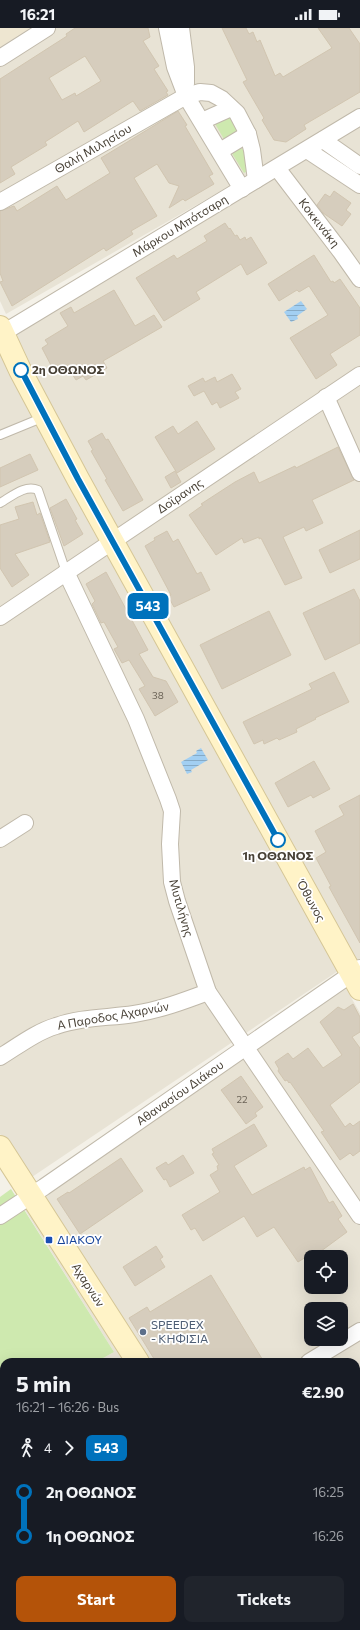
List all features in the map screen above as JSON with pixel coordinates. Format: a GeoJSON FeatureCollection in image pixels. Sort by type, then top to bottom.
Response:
{"type":"FeatureCollection","features":[{"type":"Feature","properties":{"kind":"street"},"geometry":{"type":"LineString","coordinates":[[0,58],[47,28]]}},
{"type":"Feature","properties":{"kind":"street"},"geometry":{"type":"LineString","coordinates":[[167,28],[175,67],[186,96],[242,188]]}},
{"type":"Feature","properties":{"kind":"street"},"geometry":{"type":"LineString","coordinates":[[181,28],[186,67],[186,96]]}},
{"type":"Feature","properties":{"kind":"street","name":"Θαλή Μιλησίου"},"geometry":{"type":"LineString","coordinates":[[0,202],[186,96],[200,92],[211,93],[237,113],[248,134],[256,180]]}},
{"type":"Feature","properties":{"kind":"street"},"geometry":{"type":"LineString","coordinates":[[202,122],[231,108]]}},
{"type":"Feature","properties":{"kind":"street","name":"Μάρκου Μπότσαρη"},"geometry":{"type":"LineString","coordinates":[[1,332],[360,117]]}},
{"type":"Feature","properties":{"kind":"street"},"geometry":{"type":"LineString","coordinates":[[220,151],[248,134]]}},
{"type":"Feature","properties":{"kind":"street"},"geometry":{"type":"LineString","coordinates":[[323,140],[360,166]]}},
{"type":"Feature","properties":{"kind":"street"},"geometry":{"type":"LineString","coordinates":[[307,150],[360,185]]}},
{"type":"Feature","properties":{"kind":"street","name":"Κοκκινάκη"},"geometry":{"type":"LineString","coordinates":[[277,168],[360,279]]}},
{"type":"Feature","properties":{"kind":"street","name":"Όθωνος"},"geometry":{"type":"LineString","coordinates":[[1,332],[112,541],[357,977]]}},
{"type":"Feature","properties":{"kind":"street","name":"Δοϊρανης"},"geometry":{"type":"LineString","coordinates":[[0,617],[360,375]]}},
{"type":"Feature","properties":{"kind":"street"},"geometry":{"type":"LineString","coordinates":[[326,397],[360,474]]}},
{"type":"Feature","properties":{"kind":"street","name":"Μυτιλήνης"},"geometry":{"type":"LineString","coordinates":[[66,572],[136,719],[168,799],[172,811],[170,844],[172,882],[208,992],[360,1216]]}},
{"type":"Feature","properties":{"kind":"street"},"geometry":{"type":"LineString","coordinates":[[0,839],[25,823]]}},
{"type":"Feature","properties":{"kind":"street","name":"Αθανασίου Διάκου"},"geometry":{"type":"LineString","coordinates":[[0,1216],[245,1048],[357,977]]}},
{"type":"Feature","properties":{"kind":"street","name":"Α Παροδος Αχαρνών"},"geometry":{"type":"LineString","coordinates":[[0,1057],[39,1033],[54,1026],[75,1021],[134,1014],[154,1010],[173,1005],[208,992]]}},
{"type":"Feature","properties":{"kind":"street","name":"Αχαρνών"},"geometry":{"type":"LineString","coordinates":[[0,1147],[135,1358]]}},
{"type":"Feature","properties":{"kind":"street"},"geometry":{"type":"LineString","coordinates":[[316,1358],[360,1331]]}},
{"type":"Feature","properties":{"kind":"lane"},"geometry":{"type":"LineString","coordinates":[[0,435],[45,416]]}},
{"type":"Feature","properties":{"kind":"lane"},"geometry":{"type":"LineString","coordinates":[[0,503],[24,489],[29,488],[38,490],[66,572]]}},
{"type":"Feature","properties":{"kind":"shaded area"},"geometry":{"type":"Polygon","coordinates":[[[0,28],[360,28],[360,109],[270,163],[6,314],[0,301],[0,28]]]}},
{"type":"Feature","properties":{"kind":"shaded area"},"geometry":{"type":"Polygon","coordinates":[[[0,28],[30,28],[0,47],[0,28]]]}},
{"type":"Feature","properties":{"kind":"shaded area"},"geometry":{"type":"Polygon","coordinates":[[[360,127],[360,980],[310,889],[210,694],[127,549],[13,334],[206,217],[360,127]]]}},
{"type":"Feature","properties":{"kind":"shaded area"},"geometry":{"type":"Polygon","coordinates":[[[0,354],[91,527],[211,738],[338,971],[29,1179],[0,1134],[0,354]]]}},
{"type":"Feature","properties":{"kind":"shaded area"},"geometry":{"type":"Polygon","coordinates":[[[344,985],[360,1013],[360,1358],[103,1358],[114,1352],[23,1207],[344,985]]]}},
{"type":"Feature","properties":{"kind":"green space"},"geometry":{"type":"Polygon","coordinates":[[[229,113],[241,132],[225,141],[214,122],[229,113]]]}},
{"type":"Feature","properties":{"kind":"green space"},"geometry":{"type":"Polygon","coordinates":[[[239,144],[254,167],[244,173],[230,150],[239,144]]]}},
{"type":"Feature","properties":{"kind":"green space"},"geometry":{"type":"Polygon","coordinates":[[[11,1189],[114,1352],[103,1358],[0,1358],[0,1197],[11,1189]]]}},
{"type":"Feature","properties":{"kind":"water"},"geometry":{"type":"Polygon","coordinates":[[[301,301],[307,309],[297,316],[298,319],[291,322],[284,312],[301,301]]]}},
{"type":"Feature","properties":{"kind":"water"},"geometry":{"type":"Polygon","coordinates":[[[201,748],[208,760],[187,774],[181,762],[197,753],[196,751],[201,748]]]}},
{"type":"Feature","properties":{"kind":"building"},"geometry":{"type":"Polygon","coordinates":[[[75,28],[148,28],[150,37],[143,41],[159,66],[154,69],[168,91],[166,92],[168,95],[140,111],[133,101],[84,132],[78,121],[45,142],[47,145],[11,167],[15,174],[0,183],[0,79],[67,36],[66,34],[75,28]],[[85,56],[49,78],[62,100],[75,93],[76,96],[101,81],[85,56]]]}},
{"type":"Feature","properties":{"kind":"building"},"geometry":{"type":"Polygon","coordinates":[[[222,28],[246,28],[249,34],[253,32],[257,42],[260,40],[275,76],[280,73],[283,77],[332,48],[318,28],[349,28],[360,44],[360,92],[304,125],[306,129],[286,142],[274,140],[262,120],[264,118],[243,82],[247,80],[222,28]]]}},
{"type":"Feature","properties":{"kind":"building"},"geometry":{"type":"Polygon","coordinates":[[[178,111],[213,174],[209,176],[214,184],[185,201],[183,199],[169,208],[179,186],[169,183],[157,164],[134,178],[157,216],[131,231],[133,234],[106,251],[104,248],[12,306],[0,282],[3,281],[0,273],[0,211],[14,206],[17,211],[57,186],[66,200],[110,173],[101,158],[178,111]]]}},
{"type":"Feature","properties":{"kind":"building"},"geometry":{"type":"Polygon","coordinates":[[[334,191],[351,203],[346,210],[351,214],[342,226],[323,213],[317,205],[325,194],[330,197],[334,191]]]}},
{"type":"Feature","properties":{"kind":"building"},"geometry":{"type":"Polygon","coordinates":[[[225,223],[240,240],[245,237],[246,240],[251,237],[267,263],[247,275],[241,264],[196,292],[200,299],[164,321],[136,278],[174,255],[177,259],[207,241],[204,236],[225,223]]]}},
{"type":"Feature","properties":{"kind":"building"},"geometry":{"type":"Polygon","coordinates":[[[314,255],[331,282],[333,281],[334,283],[340,279],[360,308],[360,335],[330,354],[337,365],[316,379],[290,338],[328,315],[309,286],[299,292],[297,290],[279,301],[268,284],[314,255]]]}},
{"type":"Feature","properties":{"kind":"building"},"geometry":{"type":"Polygon","coordinates":[[[114,290],[135,326],[154,315],[162,327],[103,361],[107,368],[86,380],[83,376],[76,380],[67,366],[55,373],[42,348],[48,344],[45,340],[68,326],[60,313],[71,307],[74,313],[114,290]]]}},
{"type":"Feature","properties":{"kind":"building"},"geometry":{"type":"Polygon","coordinates":[[[232,374],[241,389],[235,392],[239,398],[220,408],[217,402],[212,405],[204,391],[194,396],[188,386],[203,378],[205,382],[215,377],[217,382],[232,374]]]}},
{"type":"Feature","properties":{"kind":"building"},"geometry":{"type":"Polygon","coordinates":[[[197,421],[215,449],[177,473],[155,437],[173,426],[178,434],[197,421]]]}},
{"type":"Feature","properties":{"kind":"building"},"geometry":{"type":"Polygon","coordinates":[[[102,433],[106,440],[108,439],[143,500],[123,511],[105,480],[107,479],[91,451],[93,450],[88,441],[102,433]]]}},
{"type":"Feature","properties":{"kind":"building"},"geometry":{"type":"Polygon","coordinates":[[[338,447],[354,480],[312,500],[323,523],[306,531],[304,527],[283,537],[302,578],[285,585],[261,538],[259,539],[259,537],[244,543],[242,538],[216,555],[189,515],[203,505],[201,504],[235,482],[254,472],[259,483],[295,466],[296,468],[338,447]]]}},
{"type":"Feature","properties":{"kind":"building"},"geometry":{"type":"Polygon","coordinates":[[[30,454],[38,470],[0,487],[0,468],[30,454]]]}},
{"type":"Feature","properties":{"kind":"building"},"geometry":{"type":"Polygon","coordinates":[[[175,471],[181,482],[171,488],[165,477],[175,471]]]}},
{"type":"Feature","properties":{"kind":"building"},"geometry":{"type":"Polygon","coordinates":[[[66,499],[83,534],[64,546],[50,508],[66,499]]]}},
{"type":"Feature","properties":{"kind":"building"},"geometry":{"type":"Polygon","coordinates":[[[33,502],[37,515],[40,513],[50,542],[15,554],[29,575],[12,587],[0,568],[0,525],[19,519],[15,507],[33,502]]]}},
{"type":"Feature","properties":{"kind":"building"},"geometry":{"type":"Polygon","coordinates":[[[360,530],[360,559],[330,573],[319,550],[360,530]]]}},
{"type":"Feature","properties":{"kind":"building"},"geometry":{"type":"Polygon","coordinates":[[[167,531],[173,542],[178,539],[197,574],[201,572],[210,590],[174,607],[168,596],[171,595],[145,546],[155,540],[154,538],[167,531]]]}},
{"type":"Feature","properties":{"kind":"building"},"geometry":{"type":"Polygon","coordinates":[[[106,572],[148,650],[139,654],[153,677],[166,681],[178,702],[155,716],[139,689],[145,686],[129,660],[122,663],[114,649],[118,647],[104,622],[101,623],[92,604],[95,601],[86,584],[106,572]]]}},
{"type":"Feature","properties":{"kind":"building"},"geometry":{"type":"Polygon","coordinates":[[[354,589],[360,601],[360,643],[325,660],[303,613],[354,589]]]}},
{"type":"Feature","properties":{"kind":"building"},"geometry":{"type":"Polygon","coordinates":[[[269,611],[291,655],[222,689],[200,645],[269,611]]]}},
{"type":"Feature","properties":{"kind":"building"},"geometry":{"type":"Polygon","coordinates":[[[334,672],[349,702],[315,718],[316,719],[296,729],[297,732],[279,740],[277,738],[264,744],[263,740],[254,744],[243,722],[312,689],[309,684],[334,672]]]}},
{"type":"Feature","properties":{"kind":"building"},"geometry":{"type":"Polygon","coordinates":[[[314,761],[330,789],[313,798],[311,795],[288,807],[275,783],[314,761]]]}},
{"type":"Feature","properties":{"kind":"building"},"geometry":{"type":"Polygon","coordinates":[[[360,795],[360,943],[329,887],[331,886],[316,858],[326,852],[315,831],[344,815],[339,806],[360,795]]]}},
{"type":"Feature","properties":{"kind":"building"},"geometry":{"type":"Polygon","coordinates":[[[353,1004],[360,1017],[360,1032],[352,1037],[360,1048],[360,1082],[330,1105],[345,1127],[350,1123],[353,1126],[360,1121],[360,1151],[353,1156],[350,1153],[340,1160],[321,1132],[324,1131],[290,1082],[289,1083],[287,1080],[285,1081],[278,1071],[279,1069],[275,1062],[288,1053],[293,1059],[308,1048],[323,1068],[342,1055],[320,1022],[338,1007],[344,1010],[353,1004]]]}},
{"type":"Feature","properties":{"kind":"building"},"geometry":{"type":"Polygon","coordinates":[[[241,1076],[263,1107],[255,1113],[257,1116],[246,1124],[221,1090],[241,1076]]]}},
{"type":"Feature","properties":{"kind":"building"},"geometry":{"type":"Polygon","coordinates":[[[254,1124],[267,1146],[234,1166],[252,1195],[304,1167],[305,1170],[310,1167],[329,1203],[333,1201],[342,1216],[338,1219],[347,1232],[323,1250],[304,1250],[304,1258],[298,1262],[274,1227],[257,1237],[244,1216],[203,1241],[195,1228],[191,1230],[182,1215],[220,1192],[210,1175],[218,1170],[217,1166],[219,1165],[212,1154],[214,1153],[212,1149],[254,1124]]]}},
{"type":"Feature","properties":{"kind":"building"},"geometry":{"type":"Polygon","coordinates":[[[183,1155],[194,1173],[170,1187],[166,1179],[164,1180],[156,1168],[166,1162],[168,1165],[183,1155]]]}},
{"type":"Feature","properties":{"kind":"building"},"geometry":{"type":"Polygon","coordinates":[[[121,1158],[143,1191],[80,1234],[57,1199],[68,1192],[69,1193],[121,1158]]]}},
{"type":"Feature","properties":{"kind":"building"},"geometry":{"type":"Polygon","coordinates":[[[156,1246],[163,1257],[160,1259],[165,1267],[135,1286],[123,1267],[156,1246]]]}},
{"type":"Feature","properties":{"kind":"building"},"geometry":{"type":"Polygon","coordinates":[[[211,1275],[262,1358],[154,1358],[129,1318],[147,1307],[150,1312],[211,1275]]]}},
{"type":"Feature","properties":{"kind":"bus line","name":"543"},"geometry":{"type":"LineString","coordinates":[[21,370],[78,479],[278,840]]}},
{"type":"Feature","properties":{"kind":"place","name":"2η ΟΘΩΝΟΣ"},"geometry":{"type":"Point","coordinates":[21,370]}},
{"type":"Feature","properties":{"kind":"place","name":"1η ΟΘΩΝΟΣ"},"geometry":{"type":"Point","coordinates":[278,840]}},
{"type":"Feature","properties":{"kind":"place","name":"ΔΙΑΚΟΥ"},"geometry":{"type":"Point","coordinates":[49,1240]}},
{"type":"Feature","properties":{"kind":"place","name":"SPEEDEX - ΚΗΦΙΣΙΑ"},"geometry":{"type":"Point","coordinates":[143,1332]}}]}
